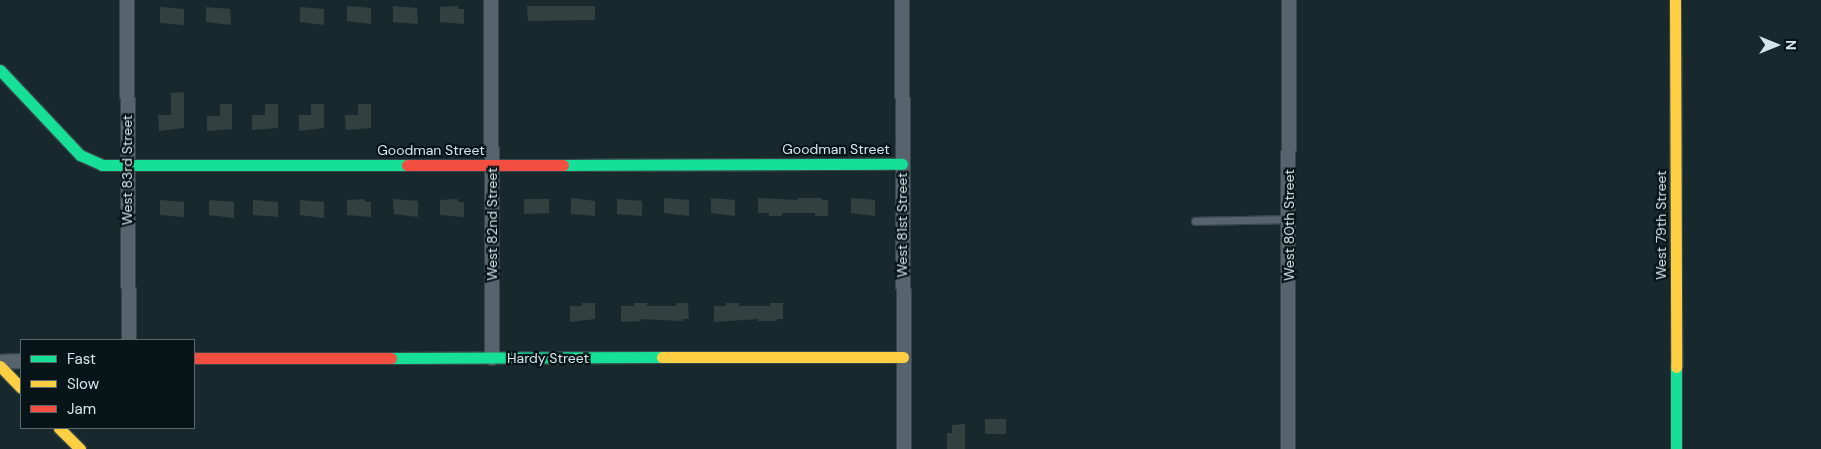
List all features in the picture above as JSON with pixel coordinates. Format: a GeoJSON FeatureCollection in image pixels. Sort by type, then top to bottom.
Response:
{"type":"FeatureCollection","features":[{"type":"Feature","properties":{"kind":"street","name":"West 83rd Street"},"geometry":{"type":"LineString","coordinates":[[127,0],[126,166],[129,339]]}},
{"type":"Feature","properties":{"kind":"street","name":"West 82nd Street"},"geometry":{"type":"LineString","coordinates":[[491,0],[492,358]]}},
{"type":"Feature","properties":{"kind":"street","name":"West 81st Street"},"geometry":{"type":"LineString","coordinates":[[902,0],[904,449]]}},
{"type":"Feature","properties":{"kind":"street","name":"West 80th Street"},"geometry":{"type":"LineString","coordinates":[[1288,449],[1289,0]]}},
{"type":"Feature","properties":{"kind":"street","name":"West 79th Street"},"geometry":{"type":"LineString","coordinates":[[1675,0],[1676,449]]}},
{"type":"Feature","properties":{"kind":"street","name":"Goodman Street"},"geometry":{"type":"LineString","coordinates":[[0,70],[80,155],[102,164],[126,166],[902,164]]}},
{"type":"Feature","properties":{"kind":"street","name":"Hardy Street"},"geometry":{"type":"LineString","coordinates":[[195,358],[903,357]]}},
{"type":"Feature","properties":{"kind":"street"},"geometry":{"type":"LineString","coordinates":[[0,362],[20,361]]}},
{"type":"Feature","properties":{"kind":"street"},"geometry":{"type":"LineString","coordinates":[[0,366],[20,387]]}},
{"type":"Feature","properties":{"kind":"street"},"geometry":{"type":"LineString","coordinates":[[60,429],[80,449]]}},
{"type":"Feature","properties":{"kind":"lane"},"geometry":{"type":"LineString","coordinates":[[1195,221],[1289,219]]}},
{"type":"Feature","properties":{"kind":"building"},"geometry":{"type":"Polygon","coordinates":[[[347,6],[371,8],[371,24],[347,21],[347,6]]]}},
{"type":"Feature","properties":{"kind":"building"},"geometry":{"type":"Polygon","coordinates":[[[393,6],[417,8],[418,24],[393,22],[393,6]]]}},
{"type":"Feature","properties":{"kind":"building"},"geometry":{"type":"Polygon","coordinates":[[[458,6],[458,9],[464,9],[464,24],[440,22],[440,7],[458,6]]]}},
{"type":"Feature","properties":{"kind":"building"},"geometry":{"type":"Polygon","coordinates":[[[527,6],[595,6],[595,20],[528,21],[527,6]]]}},
{"type":"Feature","properties":{"kind":"building"},"geometry":{"type":"Polygon","coordinates":[[[160,7],[184,9],[184,25],[160,23],[160,7]]]}},
{"type":"Feature","properties":{"kind":"building"},"geometry":{"type":"Polygon","coordinates":[[[206,7],[230,9],[231,25],[206,22],[206,7]]]}},
{"type":"Feature","properties":{"kind":"building"},"geometry":{"type":"Polygon","coordinates":[[[300,7],[324,9],[324,25],[300,22],[300,7]]]}},
{"type":"Feature","properties":{"kind":"building"},"geometry":{"type":"Polygon","coordinates":[[[184,92],[184,128],[159,131],[158,115],[171,115],[171,93],[184,92]]]}},
{"type":"Feature","properties":{"kind":"building"},"geometry":{"type":"Polygon","coordinates":[[[220,104],[232,104],[232,129],[207,131],[207,116],[220,116],[220,104]]]}},
{"type":"Feature","properties":{"kind":"building"},"geometry":{"type":"Polygon","coordinates":[[[265,104],[278,104],[278,128],[252,130],[252,115],[265,115],[265,104]]]}},
{"type":"Feature","properties":{"kind":"building"},"geometry":{"type":"Polygon","coordinates":[[[311,104],[324,104],[324,128],[299,131],[299,115],[311,115],[311,104]]]}},
{"type":"Feature","properties":{"kind":"building"},"geometry":{"type":"Polygon","coordinates":[[[358,104],[371,104],[371,128],[346,130],[345,115],[358,115],[358,104]]]}},
{"type":"Feature","properties":{"kind":"building"},"geometry":{"type":"Polygon","coordinates":[[[571,198],[595,201],[595,216],[571,214],[571,198]]]}},
{"type":"Feature","properties":{"kind":"building"},"geometry":{"type":"Polygon","coordinates":[[[664,198],[689,200],[689,216],[664,213],[664,198]]]}},
{"type":"Feature","properties":{"kind":"building"},"geometry":{"type":"Polygon","coordinates":[[[711,198],[735,200],[735,216],[711,213],[711,198]]]}},
{"type":"Feature","properties":{"kind":"building"},"geometry":{"type":"Polygon","coordinates":[[[758,198],[798,200],[798,198],[822,198],[822,200],[828,200],[828,216],[815,216],[815,213],[782,213],[782,216],[769,216],[769,213],[758,213],[758,198]]]}},
{"type":"Feature","properties":{"kind":"building"},"geometry":{"type":"Polygon","coordinates":[[[851,198],[875,200],[875,216],[851,213],[851,198]]]}},
{"type":"Feature","properties":{"kind":"building"},"geometry":{"type":"Polygon","coordinates":[[[365,199],[365,202],[371,202],[371,217],[347,215],[347,200],[365,199]]]}},
{"type":"Feature","properties":{"kind":"building"},"geometry":{"type":"Polygon","coordinates":[[[393,199],[418,201],[418,217],[394,214],[393,199]]]}},
{"type":"Feature","properties":{"kind":"building"},"geometry":{"type":"Polygon","coordinates":[[[458,199],[458,202],[464,202],[464,217],[440,215],[440,200],[458,199]]]}},
{"type":"Feature","properties":{"kind":"building"},"geometry":{"type":"Polygon","coordinates":[[[524,199],[549,199],[549,213],[524,214],[524,199]]]}},
{"type":"Feature","properties":{"kind":"building"},"geometry":{"type":"Polygon","coordinates":[[[617,199],[642,201],[642,216],[617,214],[617,199]]]}},
{"type":"Feature","properties":{"kind":"building"},"geometry":{"type":"Polygon","coordinates":[[[160,200],[184,202],[184,217],[160,215],[160,200]]]}},
{"type":"Feature","properties":{"kind":"building"},"geometry":{"type":"Polygon","coordinates":[[[209,200],[234,202],[234,218],[209,215],[209,200]]]}},
{"type":"Feature","properties":{"kind":"building"},"geometry":{"type":"Polygon","coordinates":[[[253,200],[278,202],[278,217],[253,215],[253,200]]]}},
{"type":"Feature","properties":{"kind":"building"},"geometry":{"type":"Polygon","coordinates":[[[300,200],[324,202],[324,218],[300,215],[300,200]]]}},
{"type":"Feature","properties":{"kind":"building"},"geometry":{"type":"Polygon","coordinates":[[[582,303],[595,303],[595,319],[570,322],[570,306],[582,306],[582,303]]]}},
{"type":"Feature","properties":{"kind":"building"},"geometry":{"type":"Polygon","coordinates":[[[634,303],[647,303],[647,306],[676,306],[676,303],[688,303],[689,319],[683,319],[683,321],[641,319],[641,321],[621,322],[621,306],[634,306],[634,303]]]}},
{"type":"Feature","properties":{"kind":"building"},"geometry":{"type":"Polygon","coordinates":[[[726,303],[739,303],[739,306],[770,306],[770,303],[783,303],[783,319],[777,319],[777,321],[758,321],[758,319],[714,322],[714,306],[726,306],[726,303]]]}},
{"type":"Feature","properties":{"kind":"building"},"geometry":{"type":"Polygon","coordinates":[[[985,419],[1006,419],[1006,434],[985,434],[985,419]]]}},
{"type":"Feature","properties":{"kind":"building"},"geometry":{"type":"Polygon","coordinates":[[[965,424],[965,449],[947,449],[947,433],[952,433],[952,425],[965,424]]]}},
{"type":"Feature","properties":{"kind":"traffic: fast"},"geometry":{"type":"LineString","coordinates":[[0,70],[80,155],[102,165],[407,165]]}},
{"type":"Feature","properties":{"kind":"traffic: fast"},"geometry":{"type":"LineString","coordinates":[[563,165],[902,164]]}},
{"type":"Feature","properties":{"kind":"traffic: fast"},"geometry":{"type":"LineString","coordinates":[[391,358],[662,357]]}},
{"type":"Feature","properties":{"kind":"traffic: fast"},"geometry":{"type":"LineString","coordinates":[[1676,367],[1676,449]]}},
{"type":"Feature","properties":{"kind":"traffic: slow"},"geometry":{"type":"LineString","coordinates":[[1675,0],[1676,367]]}},
{"type":"Feature","properties":{"kind":"traffic: slow"},"geometry":{"type":"LineString","coordinates":[[662,357],[903,357]]}},
{"type":"Feature","properties":{"kind":"traffic: slow"},"geometry":{"type":"LineString","coordinates":[[0,366],[20,387]]}},
{"type":"Feature","properties":{"kind":"traffic: slow"},"geometry":{"type":"LineString","coordinates":[[60,429],[80,449]]}},
{"type":"Feature","properties":{"kind":"traffic: jam"},"geometry":{"type":"LineString","coordinates":[[407,165],[563,165]]}},
{"type":"Feature","properties":{"kind":"traffic: jam"},"geometry":{"type":"LineString","coordinates":[[195,358],[391,358]]}}]}
